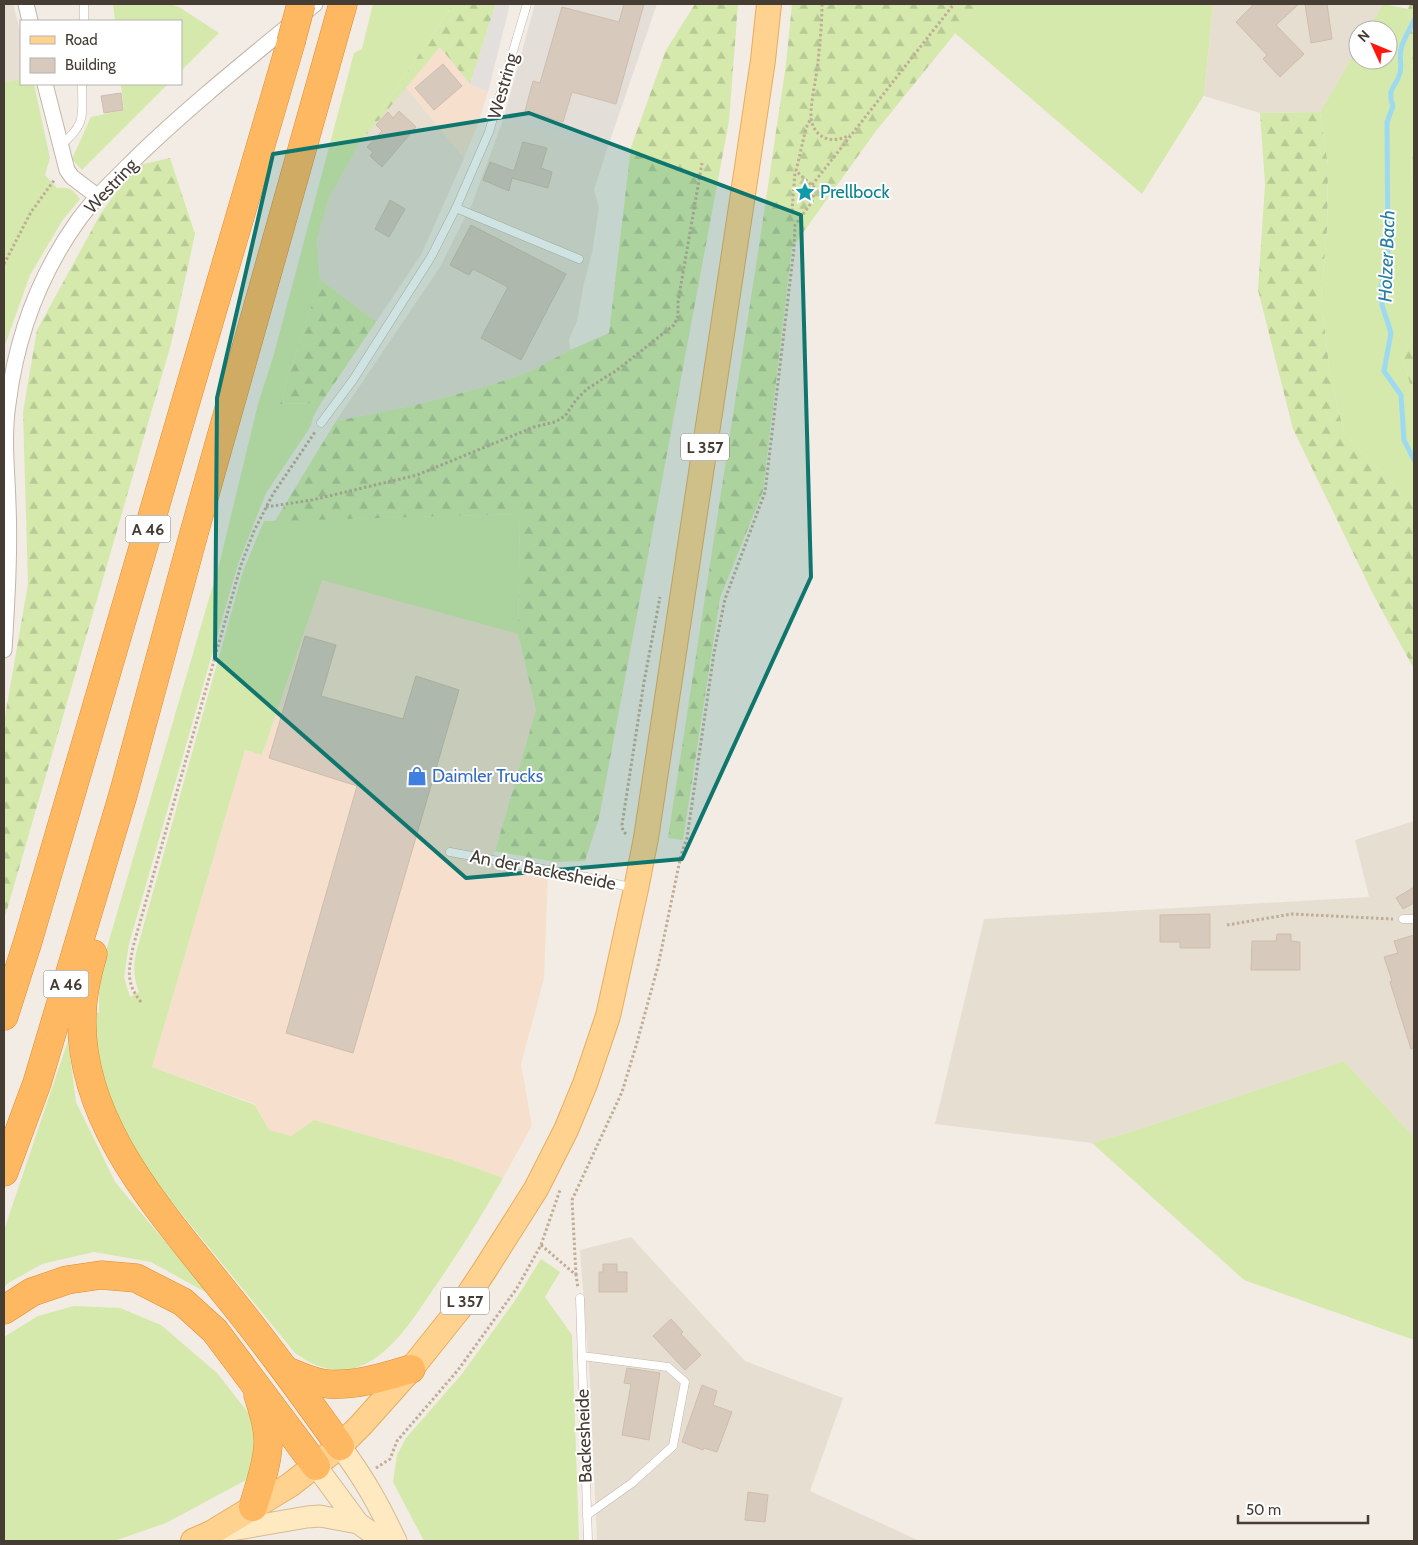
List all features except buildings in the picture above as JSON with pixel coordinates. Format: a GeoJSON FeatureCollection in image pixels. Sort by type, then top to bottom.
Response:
{"type":"FeatureCollection","features":[{"type":"Feature","properties":{"kind":"highway","name":"A 46"},"geometry":{"type":"LineString","coordinates":[[4,1016],[28,941],[301,4]]}},
{"type":"Feature","properties":{"kind":"highway","name":"A 46"},"geometry":{"type":"LineString","coordinates":[[4,1172],[37,1083],[123,795],[194,533],[343,4]]}},
{"type":"Feature","properties":{"kind":"highway"},"geometry":{"type":"LineString","coordinates":[[123,795],[102,916],[86,979],[82,1018],[85,1059],[97,1102],[118,1146],[146,1192],[287,1371],[340,1446]]}},
{"type":"Feature","properties":{"kind":"highway"},"geometry":{"type":"LineString","coordinates":[[4,1310],[32,1292],[67,1280],[101,1275],[136,1278],[183,1302],[216,1331],[316,1466]]}},
{"type":"Feature","properties":{"kind":"highway"},"geometry":{"type":"LineString","coordinates":[[287,1371],[312,1381],[328,1384],[364,1382],[411,1369]]}},
{"type":"Feature","properties":{"kind":"highway"},"geometry":{"type":"LineString","coordinates":[[253,1507],[263,1474],[268,1445],[265,1418],[255,1384]]}},
{"type":"Feature","properties":{"kind":"main road","name":"L 357"},"geometry":{"type":"LineString","coordinates":[[202,1537],[290,1485],[316,1466],[362,1425],[411,1369],[459,1309],[536,1189],[566,1130],[585,1084],[608,1016],[647,829],[763,60],[769,4]]}},
{"type":"Feature","properties":{"kind":"main road"},"geometry":{"type":"LineString","coordinates":[[340,1446],[380,1505],[396,1541]]}},
{"type":"Feature","properties":{"kind":"main road"},"geometry":{"type":"LineString","coordinates":[[316,1466],[358,1523],[383,1541]]}},
{"type":"Feature","properties":{"kind":"main road"},"geometry":{"type":"LineString","coordinates":[[202,1537],[307,1517],[320,1516],[358,1523]]}},
{"type":"Feature","properties":{"kind":"street"},"geometry":{"type":"LineString","coordinates":[[26,4],[30,20]]}},
{"type":"Feature","properties":{"kind":"street","name":"Westring"},"geometry":{"type":"LineString","coordinates":[[4,650],[8,579],[8,505],[5,432],[13,367],[35,297],[56,256],[76,223],[97,196],[177,120],[315,4]]}},
{"type":"Feature","properties":{"kind":"street"},"geometry":{"type":"LineString","coordinates":[[45,85],[67,170],[72,177],[97,196]]}},
{"type":"Feature","properties":{"kind":"lane"},"geometry":{"type":"LineString","coordinates":[[84,4],[84,20]]}},
{"type":"Feature","properties":{"kind":"lane","name":"Westring"},"geometry":{"type":"LineString","coordinates":[[321,423],[353,380],[431,257],[456,208],[490,132],[527,4]]}},
{"type":"Feature","properties":{"kind":"lane"},"geometry":{"type":"LineString","coordinates":[[60,146],[81,124],[82,85]]}},
{"type":"Feature","properties":{"kind":"lane"},"geometry":{"type":"LineString","coordinates":[[456,208],[579,259]]}},
{"type":"Feature","properties":{"kind":"lane","name":"An der Backesheide"},"geometry":{"type":"LineString","coordinates":[[450,852],[586,877],[636,889]]}},
{"type":"Feature","properties":{"kind":"lane"},"geometry":{"type":"LineString","coordinates":[[1403,919],[1414,919]]}},
{"type":"Feature","properties":{"kind":"lane","name":"Backesheide"},"geometry":{"type":"LineString","coordinates":[[580,1298],[588,1541]]}},
{"type":"Feature","properties":{"kind":"lane","name":"Backesheide"},"geometry":{"type":"LineString","coordinates":[[582,1356],[668,1367],[685,1382],[673,1446],[632,1483],[587,1515]]}},
{"type":"Feature","properties":{"kind":"path"},"geometry":{"type":"LineString","coordinates":[[792,211],[796,171],[806,128],[811,118],[818,62],[822,4]]}},
{"type":"Feature","properties":{"kind":"path"},"geometry":{"type":"LineString","coordinates":[[812,185],[954,4]]}},
{"type":"Feature","properties":{"kind":"path"},"geometry":{"type":"LineString","coordinates":[[811,118],[816,131],[829,140],[839,140],[850,135]]}},
{"type":"Feature","properties":{"kind":"path"},"geometry":{"type":"LineString","coordinates":[[266,507],[312,500],[417,475],[534,427],[555,422],[565,416],[576,400],[587,389],[617,370],[674,325],[678,316],[678,302],[702,163]]}},
{"type":"Feature","properties":{"kind":"path"},"geometry":{"type":"LineString","coordinates":[[4,264],[26,221],[41,198],[56,179],[67,170]]}},
{"type":"Feature","properties":{"kind":"path"},"geometry":{"type":"LineString","coordinates":[[580,1298],[576,1275],[572,1200],[622,1092],[658,966],[681,855],[687,838],[714,653],[724,599],[765,492],[794,248],[795,225],[812,202],[815,188],[796,171]]}},
{"type":"Feature","properties":{"kind":"path"},"geometry":{"type":"LineString","coordinates":[[141,1002],[133,992],[129,977],[133,947],[241,565],[272,494],[321,423]]}},
{"type":"Feature","properties":{"kind":"path"},"geometry":{"type":"LineString","coordinates":[[1227,925],[1292,914],[1403,919]]}},
{"type":"Feature","properties":{"kind":"path"},"geometry":{"type":"LineString","coordinates":[[541,1245],[576,1275]]}},
{"type":"Feature","properties":{"kind":"highlighted area"},"geometry":{"type":"Polygon","coordinates":[[[529,113],[801,215],[811,577],[682,859],[466,878],[215,658],[217,398],[273,154],[529,113]]]}},
{"type":"Feature","properties":{"kind":"shaded area"},"geometry":{"type":"Polygon","coordinates":[[[4,4],[13,4],[20,30],[20,79],[6,82],[4,80],[4,4]]]}},
{"type":"Feature","properties":{"kind":"shaded area"},"geometry":{"type":"Polygon","coordinates":[[[496,4],[510,4],[488,92],[470,84],[496,4]]]}},
{"type":"Feature","properties":{"kind":"shaded area"},"geometry":{"type":"Polygon","coordinates":[[[535,4],[657,4],[607,149],[503,120],[535,4]]]}},
{"type":"Feature","properties":{"kind":"shaded area"},"geometry":{"type":"Polygon","coordinates":[[[1213,4],[1383,4],[1374,20],[1348,20],[1348,64],[1320,112],[1260,113],[1204,96],[1213,4]]]}},
{"type":"Feature","properties":{"kind":"shaded area"},"geometry":{"type":"Polygon","coordinates":[[[440,47],[470,84],[488,92],[477,127],[464,158],[406,87],[440,47]]]}},
{"type":"Feature","properties":{"kind":"shaded area"},"geometry":{"type":"Polygon","coordinates":[[[406,87],[464,158],[422,253],[376,322],[320,279],[317,240],[329,198],[359,144],[406,87]]]}},
{"type":"Feature","properties":{"kind":"shaded area"},"geometry":{"type":"Polygon","coordinates":[[[503,120],[607,149],[594,190],[599,207],[592,253],[577,321],[569,339],[570,350],[531,371],[488,386],[411,406],[336,421],[440,267],[472,204],[503,120]]]}},
{"type":"Feature","properties":{"kind":"shaded area"},"geometry":{"type":"Polygon","coordinates":[[[322,579],[518,634],[536,710],[492,860],[548,871],[544,979],[521,1064],[532,1126],[503,1178],[453,1160],[314,1120],[291,1136],[269,1130],[255,1104],[152,1067],[245,750],[262,755],[322,579]]]}},
{"type":"Feature","properties":{"kind":"shaded area"},"geometry":{"type":"Polygon","coordinates":[[[1414,821],[1414,1137],[1344,1061],[1143,1128],[1092,1143],[935,1124],[984,919],[1369,897],[1355,840],[1414,821]]]}},
{"type":"Feature","properties":{"kind":"shaded area"},"geometry":{"type":"Polygon","coordinates":[[[631,1237],[745,1361],[843,1398],[810,1491],[920,1541],[597,1541],[590,1382],[580,1250],[631,1237]]]}},
{"type":"Feature","properties":{"kind":"green space"},"geometry":{"type":"Polygon","coordinates":[[[113,4],[170,4],[179,7],[219,33],[182,70],[182,20],[115,20],[113,4]]]}},
{"type":"Feature","properties":{"kind":"green space"},"geometry":{"type":"Polygon","coordinates":[[[373,4],[453,4],[359,144],[329,198],[317,240],[320,279],[280,404],[321,403],[313,417],[311,426],[266,493],[238,564],[129,944],[124,977],[130,997],[139,992],[134,971],[137,949],[243,571],[264,521],[520,514],[518,634],[322,580],[262,755],[245,750],[152,1067],[255,1105],[269,1130],[291,1136],[314,1120],[453,1160],[503,1178],[460,1249],[419,1311],[396,1340],[379,1356],[360,1367],[340,1370],[321,1367],[295,1353],[150,1175],[126,1139],[95,1069],[92,1016],[99,1012],[99,989],[103,961],[220,561],[258,404],[274,354],[354,53],[362,49],[373,4]]]}},
{"type":"Feature","properties":{"kind":"green space"},"geometry":{"type":"Polygon","coordinates":[[[453,4],[496,4],[470,84],[440,47],[359,144],[453,4]]]}},
{"type":"Feature","properties":{"kind":"green space"},"geometry":{"type":"Polygon","coordinates":[[[695,4],[738,4],[729,121],[599,818],[585,861],[555,862],[495,851],[536,710],[518,634],[520,514],[275,521],[336,421],[411,406],[488,386],[531,371],[570,350],[609,333],[631,147],[666,50],[695,4]]]}},
{"type":"Feature","properties":{"kind":"green space"},"geometry":{"type":"Polygon","coordinates":[[[792,4],[979,4],[876,131],[792,248],[763,491],[720,598],[683,840],[668,838],[764,213],[786,64],[792,4]]]}},
{"type":"Feature","properties":{"kind":"green space"},"geometry":{"type":"Polygon","coordinates":[[[979,4],[1213,4],[1204,95],[1142,194],[955,33],[979,4]]]}},
{"type":"Feature","properties":{"kind":"green space"},"geometry":{"type":"Polygon","coordinates":[[[1383,4],[1408,9],[1413,71],[1414,143],[1411,164],[1414,200],[1414,333],[1403,359],[1414,398],[1414,502],[1407,500],[1344,433],[1330,374],[1321,297],[1327,230],[1328,166],[1320,112],[1348,64],[1348,70],[1398,70],[1398,20],[1374,20],[1383,4]]]}},
{"type":"Feature","properties":{"kind":"green space"},"geometry":{"type":"Polygon","coordinates":[[[1410,4],[1414,4],[1414,143],[1413,71],[1408,9],[1410,4]]]}},
{"type":"Feature","properties":{"kind":"green space"},"geometry":{"type":"Polygon","coordinates":[[[20,79],[20,85],[34,85],[50,158],[45,175],[57,188],[70,189],[80,199],[62,221],[30,275],[4,348],[4,80],[6,82],[20,79]]]}},
{"type":"Feature","properties":{"kind":"green space"},"geometry":{"type":"Polygon","coordinates":[[[121,85],[167,85],[82,170],[72,159],[91,117],[124,110],[121,85]]]}},
{"type":"Feature","properties":{"kind":"green space"},"geometry":{"type":"Polygon","coordinates":[[[1320,112],[1328,166],[1327,230],[1321,297],[1330,374],[1344,433],[1407,500],[1414,502],[1414,669],[1373,594],[1293,429],[1258,290],[1265,184],[1260,113],[1320,112]]]}},
{"type":"Feature","properties":{"kind":"green space"},"geometry":{"type":"Polygon","coordinates":[[[1414,143],[1414,200],[1411,164],[1414,143]]]}},
{"type":"Feature","properties":{"kind":"green space"},"geometry":{"type":"Polygon","coordinates":[[[170,158],[195,234],[171,344],[4,920],[4,722],[28,584],[23,412],[37,330],[101,213],[135,166],[170,158]]]}},
{"type":"Feature","properties":{"kind":"green space"},"geometry":{"type":"Polygon","coordinates":[[[320,279],[376,322],[321,403],[280,404],[320,279]]]}},
{"type":"Feature","properties":{"kind":"green space"},"geometry":{"type":"Polygon","coordinates":[[[1414,333],[1414,398],[1403,359],[1414,333]]]}},
{"type":"Feature","properties":{"kind":"green space"},"geometry":{"type":"Polygon","coordinates":[[[68,1041],[76,1102],[115,1182],[209,1294],[151,1262],[94,1252],[42,1264],[4,1287],[4,1230],[68,1041]]]}},
{"type":"Feature","properties":{"kind":"green space"},"geometry":{"type":"Polygon","coordinates":[[[1344,1061],[1414,1137],[1414,1340],[1244,1280],[1092,1143],[1143,1128],[1344,1061]]]}},
{"type":"Feature","properties":{"kind":"green space"},"geometry":{"type":"Polygon","coordinates":[[[541,1259],[560,1272],[545,1297],[572,1335],[579,1541],[424,1541],[393,1482],[397,1455],[406,1438],[462,1374],[514,1302],[541,1259]]]}},
{"type":"Feature","properties":{"kind":"green space"},"geometry":{"type":"Polygon","coordinates":[[[74,1306],[120,1308],[161,1325],[217,1373],[253,1419],[256,1458],[246,1480],[166,1523],[114,1541],[4,1541],[4,1337],[38,1316],[74,1306]]]}},
{"type":"Feature","properties":{"kind":"waterway","name":"Holzer Bach"},"geometry":{"type":"LineString","coordinates":[[1414,20],[1401,49],[1400,73],[1391,92],[1393,106],[1387,122],[1388,261],[1381,287],[1382,305],[1391,333],[1384,371],[1401,395],[1404,440],[1414,460]]}},
{"type":"Feature","properties":{"kind":"place","name":"Prellbock"},"geometry":{"type":"Point","coordinates":[805,192]}},
{"type":"Feature","properties":{"kind":"place","name":"Daimler Trucks"},"geometry":{"type":"Point","coordinates":[417,776]}}]}
